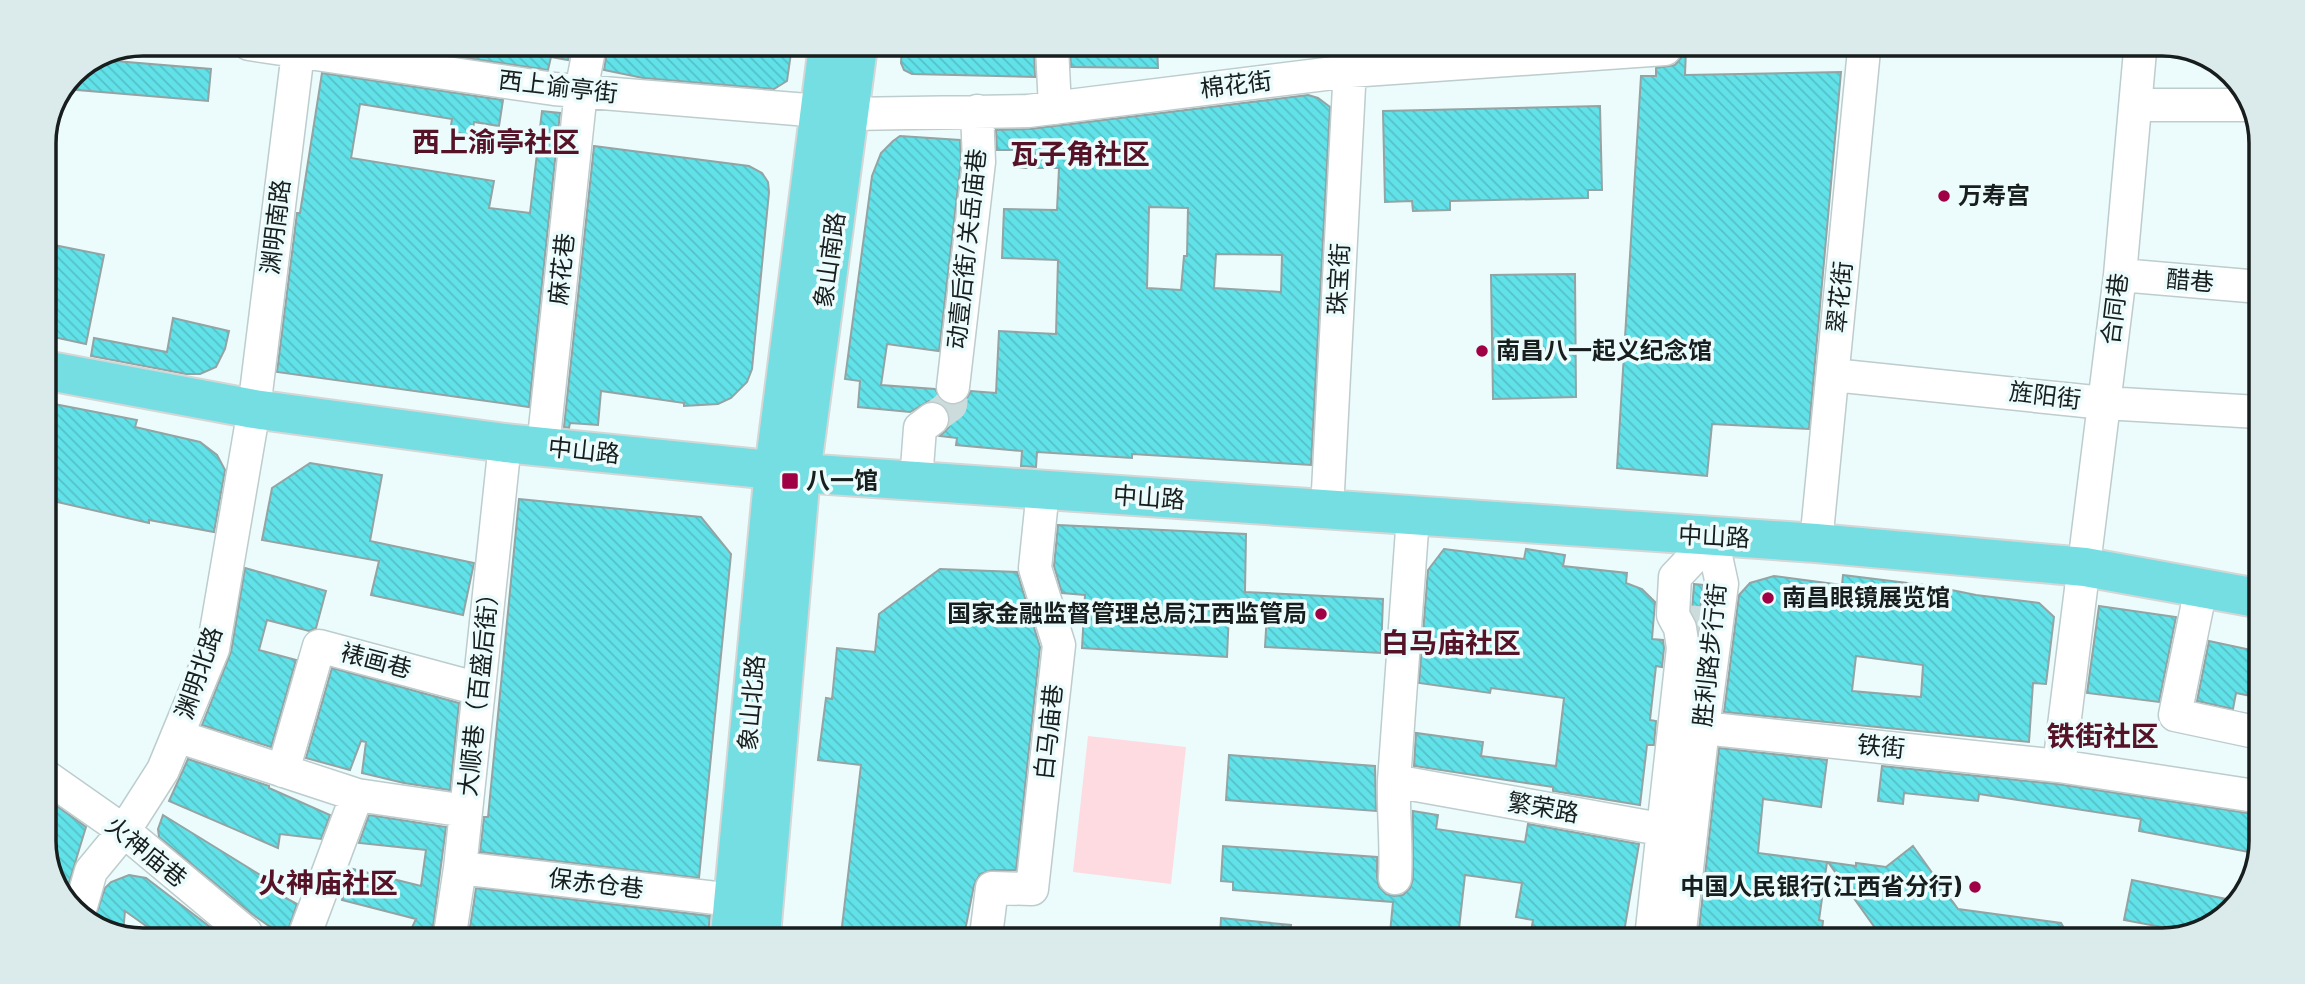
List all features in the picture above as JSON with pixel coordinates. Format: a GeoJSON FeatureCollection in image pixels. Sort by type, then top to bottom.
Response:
{"type":"FeatureCollection","features":[{"type":"Feature","properties":{"kind":"main road","name":"象山南路"},"geometry":{"type":"LineString","coordinates":[[829,56],[834,112]]}},
{"type":"Feature","properties":{"kind":"main road","name":"象山南路"},"geometry":{"type":"LineString","coordinates":[[787,472],[834,112],[854,56]]}},
{"type":"Feature","properties":{"kind":"main road","name":"中山路"},"geometry":{"type":"LineString","coordinates":[[56,372],[254,409],[505,443],[787,472],[1712,538],[1816,543],[2085,567],[2249,597]]}},
{"type":"Feature","properties":{"kind":"main road","name":"象山北路"},"geometry":{"type":"LineString","coordinates":[[731,918],[787,472]]}},
{"type":"Feature","properties":{"kind":"main road","name":"象山北路"},"geometry":{"type":"LineString","coordinates":[[761,928],[787,472]]}},
{"type":"Feature","properties":{"kind":"street","name":"渊明南路"},"geometry":{"type":"LineString","coordinates":[[254,409],[297,56]]}},
{"type":"Feature","properties":{"kind":"street","name":"西上谕亭街"},"geometry":{"type":"LineString","coordinates":[[356,56],[581,91],[834,112]]}},
{"type":"Feature","properties":{"kind":"street","name":"麻花巷"},"geometry":{"type":"LineString","coordinates":[[543,447],[581,91],[588,56]]}},
{"type":"Feature","properties":{"kind":"street"},"geometry":{"type":"LineString","coordinates":[[1052,56],[1055,108]]}},
{"type":"Feature","properties":{"kind":"street","name":"棉花街"},"geometry":{"type":"LineString","coordinates":[[834,112],[1055,108],[1351,59],[1445,56]]}},
{"type":"Feature","properties":{"kind":"street","name":"翠花街"},"geometry":{"type":"LineString","coordinates":[[1816,543],[1863,56]]}},
{"type":"Feature","properties":{"kind":"street","name":"合同巷"},"geometry":{"type":"LineString","coordinates":[[2085,567],[2120,275],[2140,56]]}},
{"type":"Feature","properties":{"kind":"street","name":"珠宝街"},"geometry":{"type":"LineString","coordinates":[[1327,510],[1351,59]]}},
{"type":"Feature","properties":{"kind":"street"},"geometry":{"type":"LineString","coordinates":[[2137,105],[2239,105]]}},
{"type":"Feature","properties":{"kind":"street","name":"动壹后街/关岳庙巷"},"geometry":{"type":"LineString","coordinates":[[953,387],[979,162],[976,111]]}},
{"type":"Feature","properties":{"kind":"street","name":"醋巷"},"geometry":{"type":"LineString","coordinates":[[2120,275],[2249,286]]}},
{"type":"Feature","properties":{"kind":"street","name":"旌阳街"},"geometry":{"type":"LineString","coordinates":[[1833,374],[2104,403],[2249,411]]}},
{"type":"Feature","properties":{"kind":"street","name":"渊明北路"},"geometry":{"type":"LineString","coordinates":[[82,902],[92,871],[124,831],[163,770],[213,649],[254,409]]}},
{"type":"Feature","properties":{"kind":"street"},"geometry":{"type":"LineString","coordinates":[[916,481],[920,428],[932,419]]}},
{"type":"Feature","properties":{"kind":"street","name":"大顺巷（百盛后街）"},"geometry":{"type":"LineString","coordinates":[[451,928],[460,868],[505,443]]}},
{"type":"Feature","properties":{"kind":"street","name":"白马庙巷"},"geometry":{"type":"LineString","coordinates":[[987,928],[992,888],[1032,889],[1059,645],[1035,568],[1043,490]]}},
{"type":"Feature","properties":{"kind":"street"},"geometry":{"type":"LineString","coordinates":[[1395,878],[1397,856],[1393,816],[1394,782],[1413,516]]}},
{"type":"Feature","properties":{"kind":"street","name":"胜利路步行街"},"geometry":{"type":"LineString","coordinates":[[1653,928],[1703,728],[1722,584],[1712,538]]}},
{"type":"Feature","properties":{"kind":"street","name":"胜利路步行街"},"geometry":{"type":"LineString","coordinates":[[1679,928],[1677,832],[1683,648],[1680,628],[1673,615],[1675,577],[1712,538]]}},
{"type":"Feature","properties":{"kind":"street"},"geometry":{"type":"LineString","coordinates":[[2059,766],[2085,567]]}},
{"type":"Feature","properties":{"kind":"street"},"geometry":{"type":"LineString","coordinates":[[2201,588],[2175,715],[2249,731]]}},
{"type":"Feature","properties":{"kind":"street","name":"裱画巷"},"geometry":{"type":"LineString","coordinates":[[283,771],[319,646],[479,689]]}},
{"type":"Feature","properties":{"kind":"street","name":"铁街"},"geometry":{"type":"LineString","coordinates":[[1703,728],[2059,766],[2249,795]]}},
{"type":"Feature","properties":{"kind":"street"},"geometry":{"type":"LineString","coordinates":[[177,736],[357,795],[466,811]]}},
{"type":"Feature","properties":{"kind":"street","name":"繁荣路"},"geometry":{"type":"LineString","coordinates":[[1394,782],[1677,832]]}},
{"type":"Feature","properties":{"kind":"street","name":"火神庙巷"},"geometry":{"type":"LineString","coordinates":[[56,783],[124,831],[240,928]]}},
{"type":"Feature","properties":{"kind":"street"},"geometry":{"type":"LineString","coordinates":[[307,928],[357,795]]}},
{"type":"Feature","properties":{"kind":"street","name":"保赤仓巷"},"geometry":{"type":"LineString","coordinates":[[460,868],[731,918]]}},
{"type":"Feature","properties":{"kind":"shaded area"},"geometry":{"type":"Polygon","coordinates":[[[1088,736],[1186,747],[1171,884],[1073,872],[1088,736]]]}},
{"type":"Feature","properties":{"kind":"building"},"geometry":{"type":"Polygon","coordinates":[[[453,56],[569,56],[568,60],[551,57],[548,70],[453,56]]]}},
{"type":"Feature","properties":{"kind":"building"},"geometry":{"type":"Polygon","coordinates":[[[606,56],[791,56],[787,81],[774,89],[643,78],[604,70],[606,56]]]}},
{"type":"Feature","properties":{"kind":"building"},"geometry":{"type":"Polygon","coordinates":[[[901,56],[1034,56],[1035,77],[912,74],[904,70],[901,56]]]}},
{"type":"Feature","properties":{"kind":"building"},"geometry":{"type":"Polygon","coordinates":[[[1070,56],[1157,56],[1158,68],[1071,67],[1070,56]]]}},
{"type":"Feature","properties":{"kind":"building"},"geometry":{"type":"Polygon","coordinates":[[[1686,56],[1685,75],[1841,72],[1809,429],[1712,424],[1707,476],[1617,468],[1641,76],[1656,76],[1656,68],[1675,65],[1686,56]]]}},
{"type":"Feature","properties":{"kind":"building"},"geometry":{"type":"Polygon","coordinates":[[[116,61],[211,69],[208,101],[75,90],[95,71],[116,61]]]}},
{"type":"Feature","properties":{"kind":"building"},"geometry":{"type":"Polygon","coordinates":[[[322,73],[503,100],[499,126],[474,122],[472,135],[450,132],[452,119],[360,104],[351,158],[494,181],[489,208],[530,213],[542,111],[560,113],[529,407],[277,372],[297,213],[300,213],[322,73]]]}},
{"type":"Feature","properties":{"kind":"building"},"geometry":{"type":"Polygon","coordinates":[[[1308,95],[1318,98],[1330,107],[1311,465],[1132,454],[1132,458],[1037,452],[1036,467],[1021,466],[1022,451],[956,445],[957,438],[940,436],[949,427],[950,417],[946,407],[939,402],[929,401],[910,412],[858,407],[860,381],[845,379],[872,176],[881,153],[900,136],[960,140],[961,161],[939,351],[887,344],[881,385],[935,389],[942,401],[952,405],[961,404],[971,391],[996,393],[999,331],[1056,334],[1058,260],[1002,258],[1004,209],[1057,210],[1059,168],[1020,168],[1019,150],[997,150],[996,130],[1030,129],[1308,95]],[[1149,207],[1147,288],[1181,290],[1184,256],[1187,256],[1188,208],[1149,207]],[[1216,254],[1214,288],[1281,292],[1282,255],[1216,254]]]}},
{"type":"Feature","properties":{"kind":"building"},"geometry":{"type":"Polygon","coordinates":[[[1600,106],[1602,190],[1588,190],[1588,198],[1450,201],[1450,210],[1413,211],[1412,201],[1385,202],[1383,111],[1600,106]]]}},
{"type":"Feature","properties":{"kind":"building"},"geometry":{"type":"Polygon","coordinates":[[[594,146],[749,166],[762,173],[768,182],[752,369],[747,382],[731,398],[718,404],[684,406],[684,403],[601,391],[598,425],[570,423],[569,428],[564,427],[594,146]]]}},
{"type":"Feature","properties":{"kind":"building"},"geometry":{"type":"Polygon","coordinates":[[[56,245],[104,255],[86,344],[56,338],[56,245]]]}},
{"type":"Feature","properties":{"kind":"building"},"geometry":{"type":"Polygon","coordinates":[[[1575,274],[1576,397],[1493,399],[1491,275],[1575,274]]]}},
{"type":"Feature","properties":{"kind":"building"},"geometry":{"type":"Polygon","coordinates":[[[173,318],[229,331],[225,349],[216,367],[200,374],[186,374],[91,356],[94,338],[167,352],[173,318]]]}},
{"type":"Feature","properties":{"kind":"building"},"geometry":{"type":"Polygon","coordinates":[[[56,404],[137,420],[135,427],[200,442],[217,455],[225,470],[214,532],[149,520],[149,523],[56,502],[56,404]]]}},
{"type":"Feature","properties":{"kind":"building"},"geometry":{"type":"Polygon","coordinates":[[[310,463],[382,475],[370,541],[474,563],[463,615],[371,595],[379,561],[262,540],[272,488],[310,463]]]}},
{"type":"Feature","properties":{"kind":"building"},"geometry":{"type":"Polygon","coordinates":[[[519,499],[701,517],[731,554],[699,878],[480,852],[484,817],[488,817],[519,499]]]}},
{"type":"Feature","properties":{"kind":"building"},"geometry":{"type":"Polygon","coordinates":[[[1058,525],[1246,534],[1245,592],[1383,599],[1381,653],[1265,647],[1267,613],[1229,612],[1227,657],[1082,648],[1085,595],[1062,593],[1054,566],[1058,525]]]}},
{"type":"Feature","properties":{"kind":"building"},"geometry":{"type":"Polygon","coordinates":[[[1444,549],[1524,559],[1526,549],[1565,555],[1563,566],[1627,573],[1626,583],[1642,589],[1655,602],[1652,639],[1663,640],[1664,648],[1662,667],[1656,666],[1650,720],[1656,721],[1654,745],[1647,745],[1640,805],[1553,791],[1553,787],[1414,766],[1416,733],[1483,742],[1481,756],[1556,766],[1564,698],[1491,688],[1490,693],[1419,683],[1428,570],[1444,549]]]}},
{"type":"Feature","properties":{"kind":"building"},"geometry":{"type":"Polygon","coordinates":[[[245,568],[326,591],[316,628],[309,631],[267,620],[259,650],[296,660],[271,747],[202,725],[231,652],[245,568]]]}},
{"type":"Feature","properties":{"kind":"building"},"geometry":{"type":"Polygon","coordinates":[[[940,569],[1017,572],[1040,647],[1016,870],[992,870],[980,874],[974,885],[966,928],[842,928],[861,765],[818,760],[826,698],[832,699],[837,648],[875,652],[879,614],[940,569]]]}},
{"type":"Feature","properties":{"kind":"building"},"geometry":{"type":"Polygon","coordinates":[[[1843,575],[2039,603],[2054,617],[2046,684],[2033,683],[2029,742],[1724,712],[1739,595],[1750,583],[1774,576],[1842,585],[1843,575]],[[1856,656],[1852,691],[1921,697],[1923,665],[1856,656]]]}},
{"type":"Feature","properties":{"kind":"building"},"geometry":{"type":"Polygon","coordinates":[[[1694,584],[1703,585],[1698,625],[1692,611],[1694,584]]]}},
{"type":"Feature","properties":{"kind":"building"},"geometry":{"type":"Polygon","coordinates":[[[2099,606],[2176,617],[2159,702],[2087,693],[2099,606]]]}},
{"type":"Feature","properties":{"kind":"building"},"geometry":{"type":"Polygon","coordinates":[[[2209,641],[2249,650],[2249,696],[2236,693],[2233,709],[2197,701],[2209,641]]]}},
{"type":"Feature","properties":{"kind":"building"},"geometry":{"type":"Polygon","coordinates":[[[332,668],[459,703],[450,790],[362,773],[366,742],[361,741],[350,770],[306,758],[332,668]]]}},
{"type":"Feature","properties":{"kind":"building"},"geometry":{"type":"Polygon","coordinates":[[[1719,748],[1827,760],[1821,807],[1763,799],[1758,853],[1827,862],[1819,920],[1823,921],[1822,928],[1699,928],[1719,748]]]}},
{"type":"Feature","properties":{"kind":"building"},"geometry":{"type":"Polygon","coordinates":[[[1229,755],[1375,766],[1376,811],[1226,800],[1229,755]]]}},
{"type":"Feature","properties":{"kind":"building"},"geometry":{"type":"Polygon","coordinates":[[[188,759],[269,786],[330,815],[321,839],[280,834],[278,848],[169,801],[188,759]]]}},
{"type":"Feature","properties":{"kind":"building"},"geometry":{"type":"Polygon","coordinates":[[[1882,766],[2057,784],[2249,813],[2248,852],[2139,831],[2141,819],[1979,794],[1978,801],[1904,793],[1903,804],[1878,801],[1882,766]]]}},
{"type":"Feature","properties":{"kind":"building"},"geometry":{"type":"Polygon","coordinates":[[[56,806],[86,827],[68,885],[56,847],[56,806]]]}},
{"type":"Feature","properties":{"kind":"building"},"geometry":{"type":"Polygon","coordinates":[[[1413,811],[1438,815],[1436,829],[1525,842],[1528,824],[1639,844],[1625,928],[1532,928],[1533,920],[1516,917],[1522,883],[1465,875],[1459,928],[1390,928],[1393,902],[1233,890],[1233,882],[1221,881],[1223,846],[1377,857],[1379,887],[1386,894],[1394,896],[1403,895],[1410,888],[1413,879],[1413,811]]]}},
{"type":"Feature","properties":{"kind":"building"},"geometry":{"type":"Polygon","coordinates":[[[163,815],[265,878],[262,885],[297,904],[289,928],[272,928],[252,914],[159,837],[158,829],[163,815]]]}},
{"type":"Feature","properties":{"kind":"building"},"geometry":{"type":"Polygon","coordinates":[[[369,815],[446,827],[433,928],[412,928],[416,919],[342,900],[349,868],[421,886],[426,850],[359,843],[369,815]]]}},
{"type":"Feature","properties":{"kind":"building"},"geometry":{"type":"Polygon","coordinates":[[[1913,846],[1958,909],[2061,923],[2064,928],[1875,928],[1828,862],[1886,867],[1913,846]]]}},
{"type":"Feature","properties":{"kind":"building"},"geometry":{"type":"Polygon","coordinates":[[[129,875],[146,878],[211,928],[149,928],[125,911],[124,925],[110,921],[96,914],[105,888],[111,882],[129,875]]]}},
{"type":"Feature","properties":{"kind":"building"},"geometry":{"type":"Polygon","coordinates":[[[2132,880],[2226,899],[2200,919],[2173,927],[2124,920],[2132,880]]]}},
{"type":"Feature","properties":{"kind":"building"},"geometry":{"type":"Polygon","coordinates":[[[476,888],[710,916],[709,928],[470,928],[476,888]]]}},
{"type":"Feature","properties":{"kind":"building"},"geometry":{"type":"Polygon","coordinates":[[[1221,918],[1291,925],[1291,928],[1220,928],[1221,918]]]}},
{"type":"Feature","properties":{"kind":"tunnel"},"geometry":{"type":"LineString","coordinates":[[932,419],[951,405],[953,387]]}},
{"type":"Feature","properties":{"kind":"tunnel"},"geometry":{"type":"LineString","coordinates":[[1695,686],[1702,594]]}},
{"type":"Feature","properties":{"kind":"place","name":"万寿宫"},"geometry":{"type":"Point","coordinates":[1944,196]}},
{"type":"Feature","properties":{"kind":"place","name":"南昌八一起义纪念馆"},"geometry":{"type":"Point","coordinates":[1482,351]}},
{"type":"Feature","properties":{"kind":"place","name":"八一馆"},"geometry":{"type":"Point","coordinates":[790,481]}},
{"type":"Feature","properties":{"kind":"place","name":"南昌眼镜展览馆"},"geometry":{"type":"Point","coordinates":[1768,598]}},
{"type":"Feature","properties":{"kind":"place","name":"国家金融监督管理总局江西监管局"},"geometry":{"type":"Point","coordinates":[1321,614]}},
{"type":"Feature","properties":{"kind":"place","name":"中国人民银行(江西省分行)"},"geometry":{"type":"Point","coordinates":[1975,887]}},
{"type":"Feature","properties":{"kind":"district","name":"西上渝亭社区"},"geometry":{"type":"Point","coordinates":[496,142]}},
{"type":"Feature","properties":{"kind":"district","name":"瓦子角社区"},"geometry":{"type":"Point","coordinates":[1080,154]}},
{"type":"Feature","properties":{"kind":"district","name":"白马庙社区"},"geometry":{"type":"Point","coordinates":[1451,643]}},
{"type":"Feature","properties":{"kind":"district","name":"铁街社区"},"geometry":{"type":"Point","coordinates":[2103,736]}},
{"type":"Feature","properties":{"kind":"district","name":"火神庙社区"},"geometry":{"type":"Point","coordinates":[328,883]}}]}
